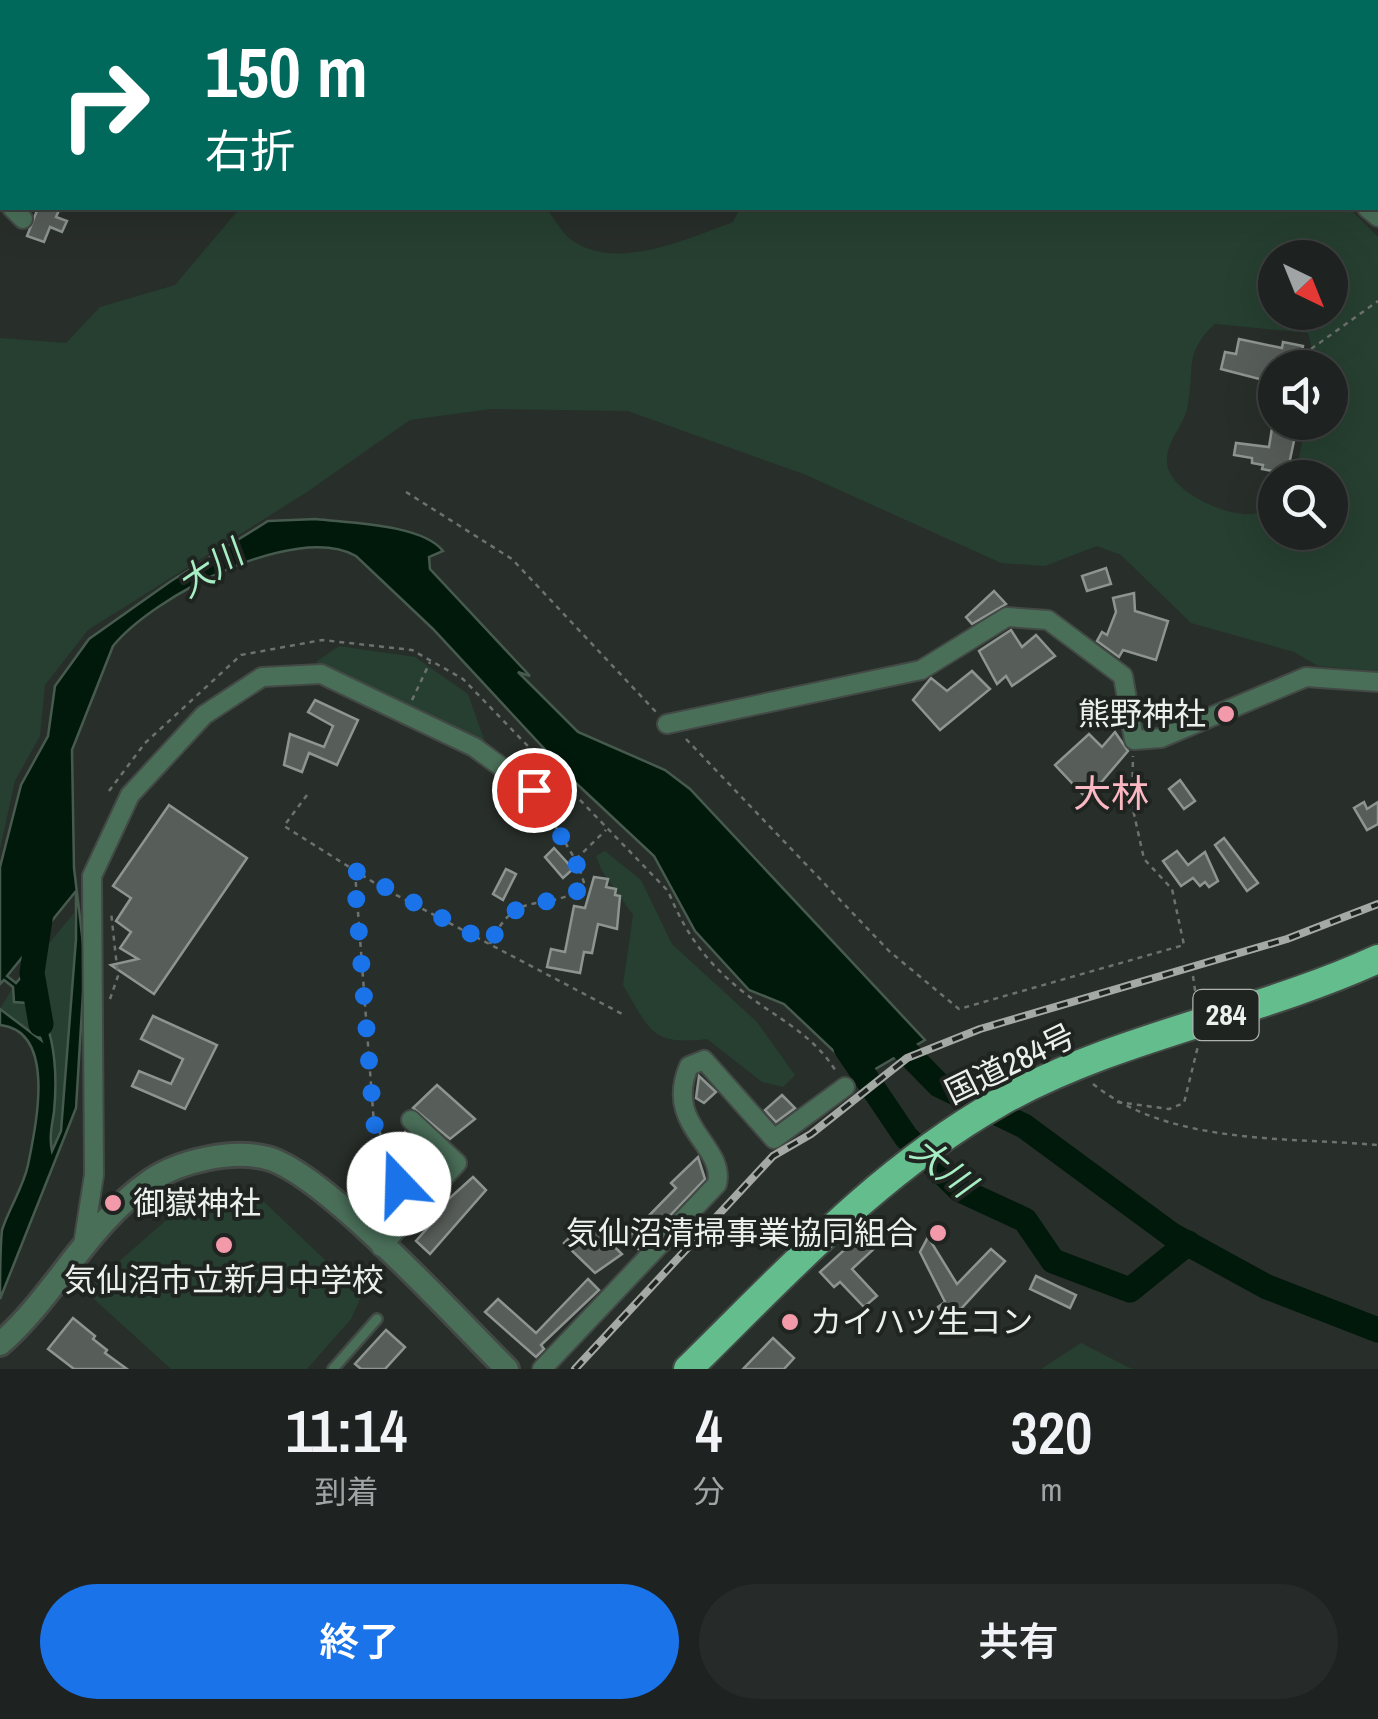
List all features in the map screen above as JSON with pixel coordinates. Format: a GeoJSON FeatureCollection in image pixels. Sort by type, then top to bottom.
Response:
{"type":"FeatureCollection","features":[{"type":"Feature","properties":{"kind":"highway","name":"国道284号"},"geometry":{"type":"LineString","coordinates":[[688,1369],[804,1251],[892,1174],[923,1148],[1002,1101],[1073,1068],[1378,959]]}},
{"type":"Feature","properties":{"kind":"street"},"geometry":{"type":"LineString","coordinates":[[669,724],[922,670],[1007,618],[1048,620],[1124,676],[1134,740],[1161,738],[1306,677],[1378,682]]}},
{"type":"Feature","properties":{"kind":"street"},"geometry":{"type":"LineString","coordinates":[[84,1245],[94,1175],[92,876],[130,794],[204,715],[262,677],[322,674],[474,746],[534,790]]}},
{"type":"Feature","properties":{"kind":"street"},"geometry":{"type":"LineString","coordinates":[[542,1369],[717,1184],[717,1162],[690,1127],[680,1086],[689,1066],[704,1060],[774,1139],[845,1087]]}},
{"type":"Feature","properties":{"kind":"street"},"geometry":{"type":"LineString","coordinates":[[381,1247],[456,1164],[411,1120]]}},
{"type":"Feature","properties":{"kind":"street"},"geometry":{"type":"LineString","coordinates":[[0,1344],[84,1245],[151,1180],[215,1156],[268,1158],[315,1182],[507,1369]]}},
{"type":"Feature","properties":{"kind":"lane"},"geometry":{"type":"LineString","coordinates":[[333,1369],[377,1319]]}},
{"type":"Feature","properties":{"kind":"path"},"geometry":{"type":"LineString","coordinates":[[1311,349],[1378,301]]}},
{"type":"Feature","properties":{"kind":"path"},"geometry":{"type":"LineString","coordinates":[[406,492],[512,559],[889,951],[959,1009],[1184,945],[1172,889],[1144,859],[1132,805],[1134,740]]}},
{"type":"Feature","properties":{"kind":"path"},"geometry":{"type":"LineString","coordinates":[[109,791],[146,743],[242,656],[322,640],[412,650],[463,680],[668,891],[687,936],[743,992],[788,1018],[830,1062],[845,1087]]}},
{"type":"Feature","properties":{"kind":"path"},"geometry":{"type":"LineString","coordinates":[[404,715],[431,660]]}},
{"type":"Feature","properties":{"kind":"path"},"geometry":{"type":"LineString","coordinates":[[490,944],[502,918],[513,911],[575,894],[585,886],[575,860],[534,790]]}},
{"type":"Feature","properties":{"kind":"path"},"geometry":{"type":"LineString","coordinates":[[307,795],[284,826],[354,870],[626,1016]]}},
{"type":"Feature","properties":{"kind":"path"},"geometry":{"type":"LineString","coordinates":[[575,860],[607,829]]}},
{"type":"Feature","properties":{"kind":"path"},"geometry":{"type":"LineString","coordinates":[[354,870],[374,1124],[391,1150],[408,1218]]}},
{"type":"Feature","properties":{"kind":"path"},"geometry":{"type":"LineString","coordinates":[[1193,976],[1196,997]]}},
{"type":"Feature","properties":{"kind":"path"},"geometry":{"type":"LineString","coordinates":[[1114,1101],[1169,1109],[1184,1103],[1198,1045]]}},
{"type":"Feature","properties":{"kind":"path"},"geometry":{"type":"LineString","coordinates":[[1073,1068],[1122,1108],[1210,1132],[1378,1144]]}},
{"type":"Feature","properties":{"kind":"shaded area"},"geometry":{"type":"Polygon","coordinates":[[[238,210],[547,210],[572,240],[594,251],[613,253],[655,249],[696,236],[733,222],[739,210],[1351,210],[1378,237],[1378,671],[1318,666],[1294,652],[1191,623],[1121,555],[1097,546],[1045,566],[1001,563],[806,475],[628,411],[491,409],[410,420],[307,492],[88,630],[45,685],[40,736],[15,781],[0,849],[0,338],[66,343],[100,307],[175,285],[238,210]]]}},
{"type":"Feature","properties":{"kind":"shaded area"},"geometry":{"type":"Polygon","coordinates":[[[339,646],[415,657],[468,694],[485,742],[316,662],[339,646]]]}},
{"type":"Feature","properties":{"kind":"shaded area"},"geometry":{"type":"Polygon","coordinates":[[[605,851],[641,880],[672,944],[757,1022],[795,1075],[783,1087],[762,1082],[707,1039],[674,1040],[654,1032],[647,1024],[623,985],[633,915],[602,871],[596,856],[605,851]]]}},
{"type":"Feature","properties":{"kind":"shaded area"},"geometry":{"type":"Polygon","coordinates":[[[74,913],[76,939],[61,1132],[51,1153],[52,1045],[39,1002],[23,975],[74,913]]]}},
{"type":"Feature","properties":{"kind":"shaded area"},"geometry":{"type":"Polygon","coordinates":[[[13,987],[12,997],[30,1007],[42,1042],[0,1009],[13,987]]]}},
{"type":"Feature","properties":{"kind":"shaded area","name":"気仙沼市立新月中学校"},"geometry":{"type":"Polygon","coordinates":[[[260,1198],[362,1295],[351,1319],[307,1369],[171,1369],[85,1291],[180,1208],[260,1198]]]}},
{"type":"Feature","properties":{"kind":"shaded area"},"geometry":{"type":"Polygon","coordinates":[[[1081,1343],[1128,1367],[1133,1369],[1041,1369],[1081,1343]]]}},
{"type":"Feature","properties":{"kind":"water"},"geometry":{"type":"Polygon","coordinates":[[[316,519],[365,524],[402,530],[433,542],[443,551],[429,557],[430,569],[530,676],[518,672],[578,732],[665,770],[690,789],[925,1040],[853,1082],[853,1073],[838,1055],[784,1004],[749,990],[695,931],[654,856],[577,784],[433,629],[356,556],[330,548],[263,556],[227,570],[160,606],[113,646],[72,750],[74,868],[85,960],[76,1108],[0,1299],[2,1230],[28,1165],[38,1082],[30,1044],[18,1031],[0,1025],[0,1009],[41,1040],[27,1003],[14,1002],[13,987],[4,980],[0,984],[0,867],[21,785],[48,736],[55,686],[89,639],[171,581],[268,521],[316,519]],[[76,891],[7,976],[16,983],[23,975],[47,1024],[55,1075],[52,1151],[61,1131],[76,891]]]}},
{"type":"Feature","properties":{"kind":"building"},"geometry":{"type":"Polygon","coordinates":[[[37,210],[59,210],[56,217],[67,221],[62,232],[50,227],[44,242],[27,236],[37,210]]]}},
{"type":"Feature","properties":{"kind":"building"},"geometry":{"type":"Polygon","coordinates":[[[1239,339],[1282,348],[1283,342],[1303,346],[1302,350],[1258,350],[1258,379],[1221,369],[1225,352],[1236,354],[1239,339]]]}},
{"type":"Feature","properties":{"kind":"building"},"geometry":{"type":"Polygon","coordinates":[[[1270,440],[1294,440],[1290,460],[1258,460],[1258,464],[1252,463],[1252,458],[1234,455],[1236,443],[1269,447],[1270,440]]]}},
{"type":"Feature","properties":{"kind":"building"},"geometry":{"type":"Polygon","coordinates":[[[1106,568],[1111,584],[1087,591],[1082,576],[1106,568]]]}},
{"type":"Feature","properties":{"kind":"building"},"geometry":{"type":"Polygon","coordinates":[[[994,591],[1006,604],[972,624],[966,617],[994,591]]]}},
{"type":"Feature","properties":{"kind":"building"},"geometry":{"type":"Polygon","coordinates":[[[1134,593],[1135,611],[1168,621],[1156,660],[1123,650],[1119,657],[1097,641],[1102,632],[1107,635],[1116,612],[1113,598],[1134,593]]]}},
{"type":"Feature","properties":{"kind":"building"},"geometry":{"type":"Polygon","coordinates":[[[1011,630],[1022,647],[1036,635],[1055,656],[1012,686],[1006,676],[997,684],[979,651],[1011,630]]]}},
{"type":"Feature","properties":{"kind":"building"},"geometry":{"type":"Polygon","coordinates":[[[972,671],[990,689],[940,730],[913,700],[931,678],[947,691],[972,671]]]}},
{"type":"Feature","properties":{"kind":"building"},"geometry":{"type":"Polygon","coordinates":[[[315,700],[358,720],[337,765],[309,753],[302,772],[284,765],[290,734],[324,747],[333,726],[308,712],[315,700]]]}},
{"type":"Feature","properties":{"kind":"building"},"geometry":{"type":"Polygon","coordinates":[[[1115,732],[1128,751],[1087,799],[1055,765],[1089,734],[1102,747],[1115,732]]]}},
{"type":"Feature","properties":{"kind":"building"},"geometry":{"type":"Polygon","coordinates":[[[1180,780],[1195,801],[1184,809],[1169,789],[1180,780]]]}},
{"type":"Feature","properties":{"kind":"building"},"geometry":{"type":"Polygon","coordinates":[[[1364,802],[1367,809],[1378,802],[1378,824],[1367,830],[1354,808],[1364,802]]]}},
{"type":"Feature","properties":{"kind":"building"},"geometry":{"type":"Polygon","coordinates":[[[169,805],[247,858],[154,994],[111,965],[138,959],[120,948],[131,932],[116,921],[131,898],[113,886],[169,805]]]}},
{"type":"Feature","properties":{"kind":"building"},"geometry":{"type":"Polygon","coordinates":[[[1224,838],[1258,883],[1247,891],[1215,845],[1224,838]]]}},
{"type":"Feature","properties":{"kind":"building"},"geometry":{"type":"Polygon","coordinates":[[[554,848],[573,869],[563,878],[545,857],[554,848]]]}},
{"type":"Feature","properties":{"kind":"building"},"geometry":{"type":"Polygon","coordinates":[[[1177,851],[1188,865],[1205,852],[1218,881],[1209,887],[1205,882],[1200,886],[1193,878],[1181,886],[1163,861],[1177,851]]]}},
{"type":"Feature","properties":{"kind":"building"},"geometry":{"type":"Polygon","coordinates":[[[506,869],[516,874],[503,900],[493,894],[506,869]]]}},
{"type":"Feature","properties":{"kind":"building"},"geometry":{"type":"Polygon","coordinates":[[[594,877],[608,879],[606,887],[616,889],[615,895],[620,896],[617,929],[598,924],[592,953],[584,952],[580,973],[547,967],[551,949],[565,952],[574,906],[585,908],[594,877]]]}},
{"type":"Feature","properties":{"kind":"building"},"geometry":{"type":"Polygon","coordinates":[[[153,1016],[217,1045],[185,1109],[132,1086],[139,1071],[171,1084],[183,1059],[141,1039],[153,1016]]]}},
{"type":"Feature","properties":{"kind":"building"},"geometry":{"type":"Polygon","coordinates":[[[699,1076],[716,1092],[704,1103],[696,1098],[699,1076]]]}},
{"type":"Feature","properties":{"kind":"building"},"geometry":{"type":"Polygon","coordinates":[[[437,1085],[475,1119],[450,1139],[413,1108],[437,1085]]]}},
{"type":"Feature","properties":{"kind":"building"},"geometry":{"type":"Polygon","coordinates":[[[782,1095],[795,1108],[776,1122],[765,1110],[782,1095]]]}},
{"type":"Feature","properties":{"kind":"building"},"geometry":{"type":"Polygon","coordinates":[[[405,1132],[437,1166],[417,1189],[402,1174],[413,1163],[393,1143],[405,1132]]]}},
{"type":"Feature","properties":{"kind":"building"},"geometry":{"type":"Polygon","coordinates":[[[698,1157],[705,1179],[638,1249],[626,1239],[676,1188],[671,1183],[698,1157]]]}},
{"type":"Feature","properties":{"kind":"building"},"geometry":{"type":"Polygon","coordinates":[[[473,1177],[486,1190],[430,1254],[416,1241],[445,1208],[442,1205],[473,1177]]]}},
{"type":"Feature","properties":{"kind":"building"},"geometry":{"type":"Polygon","coordinates":[[[587,1220],[622,1254],[595,1273],[564,1243],[587,1220]]]}},
{"type":"Feature","properties":{"kind":"building"},"geometry":{"type":"Polygon","coordinates":[[[864,1232],[877,1246],[852,1269],[877,1296],[864,1307],[840,1282],[834,1287],[820,1272],[864,1232]]]}},
{"type":"Feature","properties":{"kind":"building"},"geometry":{"type":"Polygon","coordinates":[[[928,1237],[957,1284],[991,1249],[1005,1261],[947,1324],[938,1307],[945,1302],[920,1252],[928,1237]]]}},
{"type":"Feature","properties":{"kind":"building"},"geometry":{"type":"Polygon","coordinates":[[[1036,1276],[1076,1295],[1070,1308],[1030,1289],[1036,1276]]]}},
{"type":"Feature","properties":{"kind":"building"},"geometry":{"type":"Polygon","coordinates":[[[588,1279],[599,1290],[541,1345],[544,1349],[536,1357],[485,1312],[498,1299],[536,1333],[588,1279]]]}},
{"type":"Feature","properties":{"kind":"building"},"geometry":{"type":"Polygon","coordinates":[[[73,1318],[95,1336],[93,1339],[107,1350],[105,1353],[127,1369],[74,1369],[48,1349],[73,1318]]]}},
{"type":"Feature","properties":{"kind":"building"},"geometry":{"type":"Polygon","coordinates":[[[386,1330],[405,1347],[385,1369],[361,1369],[355,1364],[386,1330]]]}},
{"type":"Feature","properties":{"kind":"building"},"geometry":{"type":"Polygon","coordinates":[[[773,1338],[794,1358],[784,1369],[743,1369],[773,1338]]]}},
{"type":"Feature","properties":{"kind":"waterway","name":"大川"},"geometry":{"type":"LineString","coordinates":[[41,1024],[32,973],[42,906]]}},
{"type":"Feature","properties":{"kind":"waterway","name":"大川"},"geometry":{"type":"LineString","coordinates":[[883,1028],[939,1085],[1024,1126],[1172,1235],[1267,1287],[1378,1330]]}},
{"type":"Feature","properties":{"kind":"waterway","name":"大川"},"geometry":{"type":"LineString","coordinates":[[846,1048],[906,1137],[960,1190],[1025,1220],[1053,1261],[1130,1290],[1188,1243]]}},
{"type":"Feature","properties":{"kind":"railway"},"geometry":{"type":"LineString","coordinates":[[575,1369],[773,1156],[811,1134],[907,1058],[980,1029],[1287,939],[1378,904]]}},
{"type":"Feature","properties":{"kind":"place","name":"熊野神社"},"geometry":{"type":"Point","coordinates":[1226,714]}},
{"type":"Feature","properties":{"kind":"place","name":"御嶽神社"},"geometry":{"type":"Point","coordinates":[113,1203]}},
{"type":"Feature","properties":{"kind":"place","name":"気仙沼清掃事業協同組合"},"geometry":{"type":"Point","coordinates":[938,1233]}},
{"type":"Feature","properties":{"kind":"place","name":"気仙沼市立新月中学校"},"geometry":{"type":"Point","coordinates":[224,1245]}},
{"type":"Feature","properties":{"kind":"place","name":"カイハツ生コン"},"geometry":{"type":"Point","coordinates":[790,1322]}},
{"type":"Feature","properties":{"kind":"district","name":"大林"},"geometry":{"type":"Point","coordinates":[1111,794]}},
{"type":"Feature","properties":{"kind":"route"},"geometry":{"type":"LineString","coordinates":[[399,1184],[391,1150],[374,1124],[354,870],[490,944],[502,918],[523,905],[575,894],[585,886],[575,860],[534,790]]}}]}
